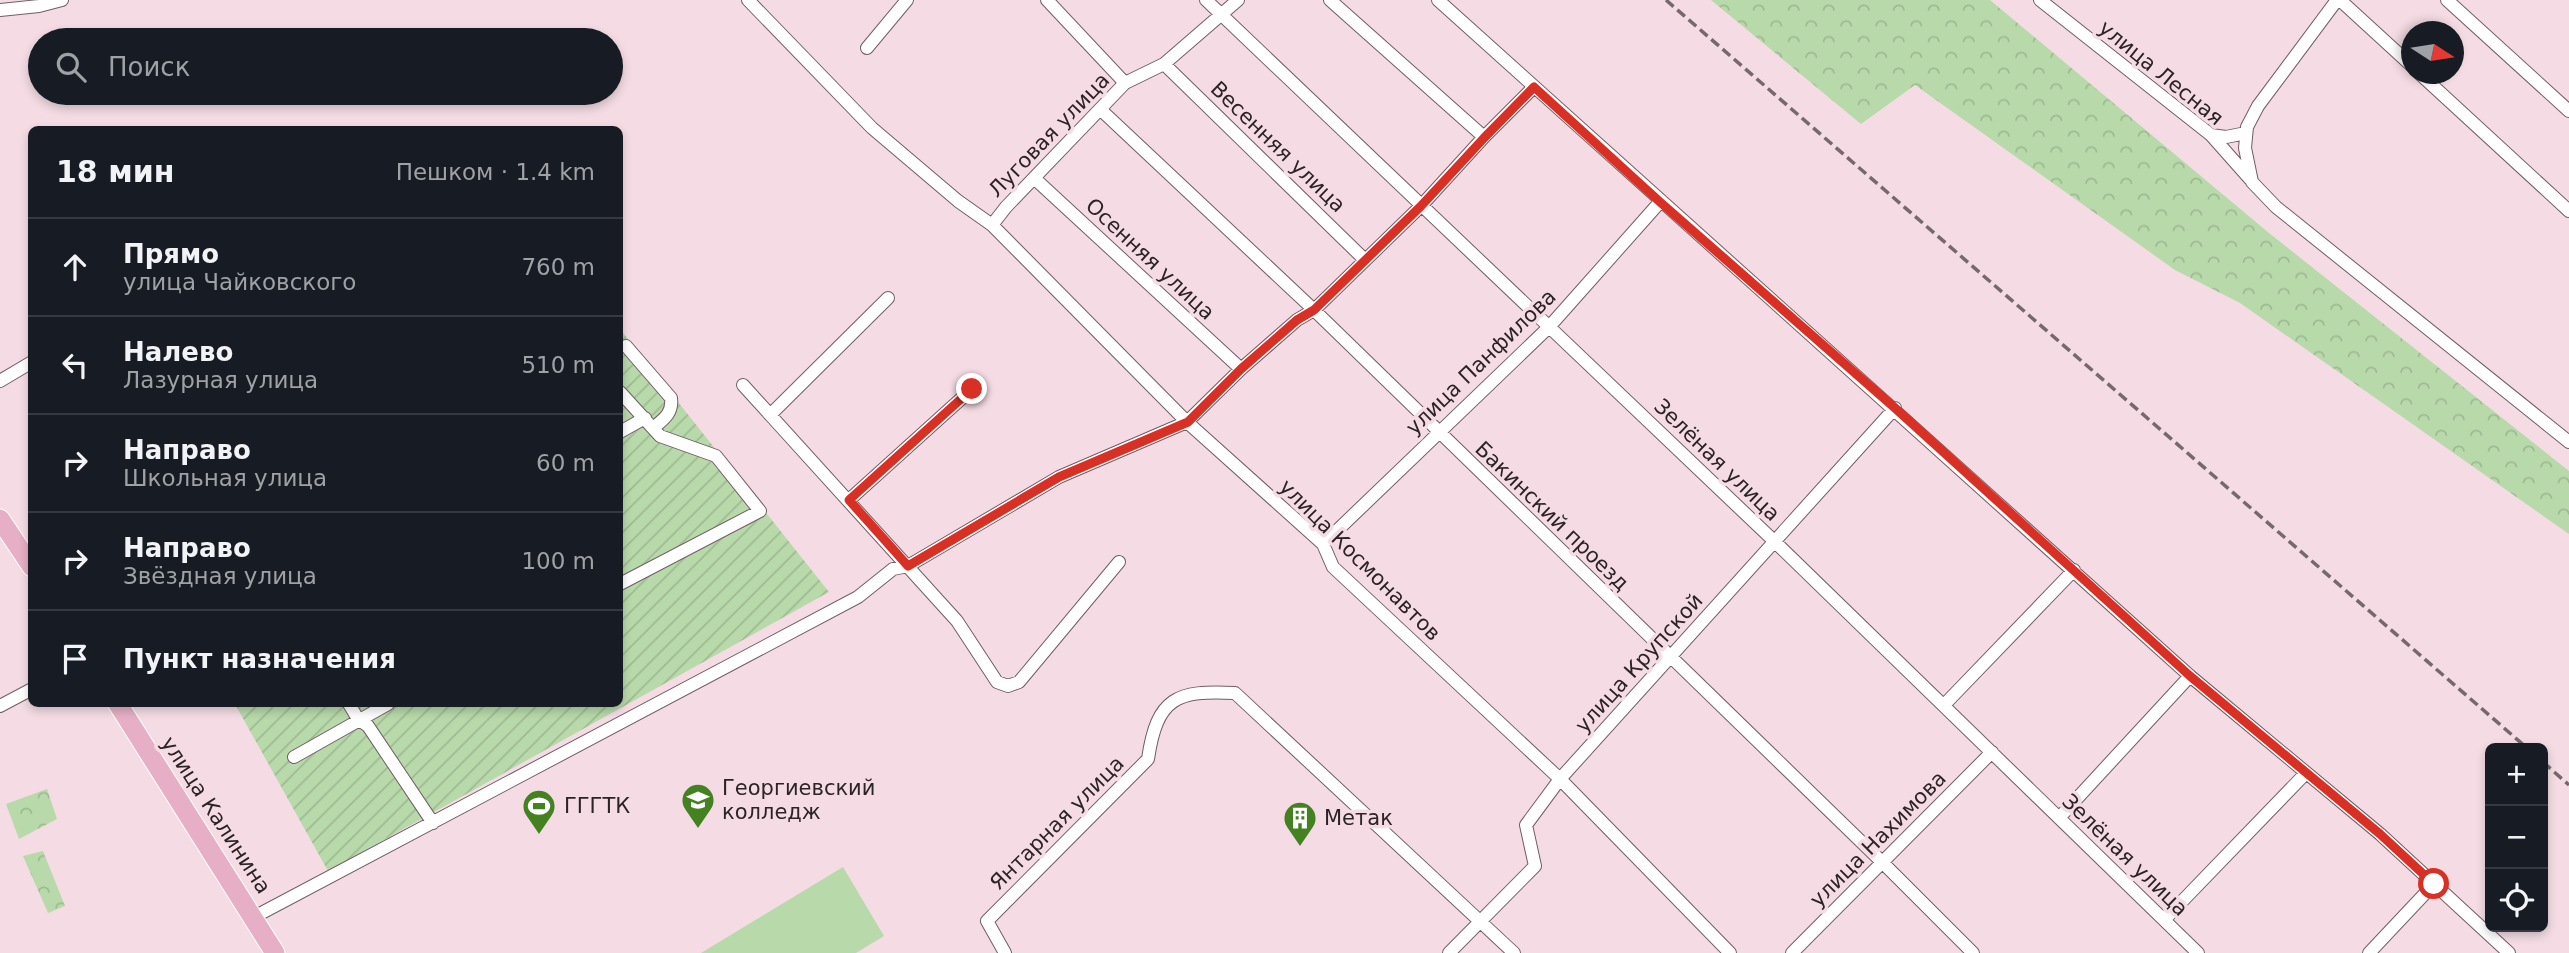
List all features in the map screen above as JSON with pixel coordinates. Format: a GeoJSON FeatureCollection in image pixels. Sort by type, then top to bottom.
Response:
{"type":"FeatureCollection","features":[{"type":"Feature","properties":{"kind":"main road"},"geometry":{"type":"LineString","coordinates":[[0,519],[28,561]]}},
{"type":"Feature","properties":{"kind":"main road","name":"улица Калинина"},"geometry":{"type":"LineString","coordinates":[[120,707],[275,953]]}},
{"type":"Feature","properties":{"kind":"street"},"geometry":{"type":"LineString","coordinates":[[0,10],[39,6],[62,0]]}},
{"type":"Feature","properties":{"kind":"street","name":"улица Космонавтов"},"geometry":{"type":"LineString","coordinates":[[749,0],[872,128],[958,201],[992,225],[1188,422],[1323,544],[1333,567],[1560,779],[1730,953]]}},
{"type":"Feature","properties":{"kind":"street"},"geometry":{"type":"LineString","coordinates":[[867,48],[907,0]]}},
{"type":"Feature","properties":{"kind":"street"},"geometry":{"type":"LineString","coordinates":[[1046,0],[1125,83]]}},
{"type":"Feature","properties":{"kind":"street","name":"Зелёная улица"},"geometry":{"type":"LineString","coordinates":[[1206,0],[1773,540],[2198,953]]}},
{"type":"Feature","properties":{"kind":"street","name":"Луговая улица"},"geometry":{"type":"LineString","coordinates":[[992,225],[1125,83],[1164,64],[1238,0]]}},
{"type":"Feature","properties":{"kind":"street"},"geometry":{"type":"LineString","coordinates":[[1330,0],[1484,138]]}},
{"type":"Feature","properties":{"kind":"street"},"geometry":{"type":"LineString","coordinates":[[1438,0],[2190,676],[2380,834],[2509,953]]}},
{"type":"Feature","properties":{"kind":"street","name":"улица Лесная"},"geometry":{"type":"LineString","coordinates":[[2040,0],[2211,135],[2276,206],[2569,442]]}},
{"type":"Feature","properties":{"kind":"street"},"geometry":{"type":"LineString","coordinates":[[2252,182],[2245,148],[2246,132],[2258,106],[2339,0],[2401,56]]}},
{"type":"Feature","properties":{"kind":"street"},"geometry":{"type":"LineString","coordinates":[[2447,0],[2569,111]]}},
{"type":"Feature","properties":{"kind":"street","name":"Весенняя улица"},"geometry":{"type":"LineString","coordinates":[[1164,64],[1364,258]]}},
{"type":"Feature","properties":{"kind":"street"},"geometry":{"type":"LineString","coordinates":[[2431,84],[2569,211]]}},
{"type":"Feature","properties":{"kind":"street"},"geometry":{"type":"LineString","coordinates":[[254,917],[858,597],[893,569],[908,566],[1059,477],[1188,422],[1241,369],[1297,320],[1314,310],[1364,258],[1421,206],[1534,87]]}},
{"type":"Feature","properties":{"kind":"street","name":"Бакинский проезд"},"geometry":{"type":"LineString","coordinates":[[1101,110],[1314,310],[1973,953]]}},
{"type":"Feature","properties":{"kind":"street"},"geometry":{"type":"LineString","coordinates":[[2211,135],[2226,137],[2246,132]]}},
{"type":"Feature","properties":{"kind":"street","name":"Осенняя улица"},"geometry":{"type":"LineString","coordinates":[[1034,178],[1241,369]]}},
{"type":"Feature","properties":{"kind":"street","name":"улица Панфилова"},"geometry":{"type":"LineString","coordinates":[[1323,544],[1549,327],[1660,202]]}},
{"type":"Feature","properties":{"kind":"street"},"geometry":{"type":"LineString","coordinates":[[770,415],[888,298]]}},
{"type":"Feature","properties":{"kind":"street"},"geometry":{"type":"LineString","coordinates":[[623,431],[669,413],[672,406],[671,398],[625,346]]}},
{"type":"Feature","properties":{"kind":"street"},"geometry":{"type":"LineString","coordinates":[[0,380],[28,364]]}},
{"type":"Feature","properties":{"kind":"street"},"geometry":{"type":"LineString","coordinates":[[743,385],[957,621],[997,682],[1008,686],[1019,682],[1119,562]]}},
{"type":"Feature","properties":{"kind":"street"},"geometry":{"type":"LineString","coordinates":[[849,500],[972,389]]}},
{"type":"Feature","properties":{"kind":"street"},"geometry":{"type":"LineString","coordinates":[[623,394],[660,436],[716,456],[760,511],[623,582]]}},
{"type":"Feature","properties":{"kind":"street","name":"улица Крупской"},"geometry":{"type":"LineString","coordinates":[[1449,953],[1535,866],[1526,825],[1560,779],[1895,408]]}},
{"type":"Feature","properties":{"kind":"street"},"geometry":{"type":"LineString","coordinates":[[1944,705],[2074,570]]}},
{"type":"Feature","properties":{"kind":"street"},"geometry":{"type":"LineString","coordinates":[[2059,818],[2190,676]]}},
{"type":"Feature","properties":{"kind":"street"},"geometry":{"type":"LineString","coordinates":[[0,706],[28,691]]}},
{"type":"Feature","properties":{"kind":"street","name":"Янтарная улица"},"geometry":{"type":"LineString","coordinates":[[1005,953],[987,921],[1148,759],[1152,735],[1162,714],[1176,697],[1206,692],[1235,693],[1481,921]]}},
{"type":"Feature","properties":{"kind":"street"},"geometry":{"type":"LineString","coordinates":[[351,707],[358,719],[368,726],[433,823]]}},
{"type":"Feature","properties":{"kind":"street"},"geometry":{"type":"LineString","coordinates":[[294,757],[382,707]]}},
{"type":"Feature","properties":{"kind":"street","name":"улица Нахимова"},"geometry":{"type":"LineString","coordinates":[[1792,953],[1992,752]]}},
{"type":"Feature","properties":{"kind":"street"},"geometry":{"type":"LineString","coordinates":[[2164,920],[2306,773]]}},
{"type":"Feature","properties":{"kind":"street"},"geometry":{"type":"LineString","coordinates":[[2370,953],[2434,884]]}},
{"type":"Feature","properties":{"kind":"street"},"geometry":{"type":"LineString","coordinates":[[1481,921],[1514,953]]}},
{"type":"Feature","properties":{"kind":"green space"},"geometry":{"type":"Polygon","coordinates":[[[1711,0],[1990,0],[2269,233],[2569,471],[2569,534],[2240,303],[2175,270],[1915,85],[1861,124],[1711,0]]]}},
{"type":"Feature","properties":{"kind":"green space"},"geometry":{"type":"Polygon","coordinates":[[[623,333],[829,592],[623,707],[623,333]]]}},
{"type":"Feature","properties":{"kind":"green space"},"geometry":{"type":"Polygon","coordinates":[[[237,707],[622,707],[328,871],[237,707]]]}},
{"type":"Feature","properties":{"kind":"green space"},"geometry":{"type":"Polygon","coordinates":[[[47,789],[57,819],[19,839],[6,804],[47,789]]]}},
{"type":"Feature","properties":{"kind":"green space"},"geometry":{"type":"Polygon","coordinates":[[[43,851],[65,906],[48,913],[23,856],[43,851]]]}},
{"type":"Feature","properties":{"kind":"green space"},"geometry":{"type":"Polygon","coordinates":[[[843,867],[884,936],[856,953],[701,953],[843,867]]]}},
{"type":"Feature","properties":{"kind":"railway"},"geometry":{"type":"LineString","coordinates":[[1666,0],[2521,743]]}},
{"type":"Feature","properties":{"kind":"railway"},"geometry":{"type":"LineString","coordinates":[[2548,766],[2569,785]]}},
{"type":"Feature","properties":{"kind":"place","name":"Георгиевский колледж"},"geometry":{"type":"Point","coordinates":[698,830]}},
{"type":"Feature","properties":{"kind":"place","name":"ГГГТК"},"geometry":{"type":"Point","coordinates":[539,836]}},
{"type":"Feature","properties":{"kind":"place","name":"Метак"},"geometry":{"type":"Point","coordinates":[1300,848]}},
{"type":"Feature","properties":{"kind":"route"},"geometry":{"type":"LineString","coordinates":[[972,389],[849,500],[908,566],[1059,477],[1188,422],[1241,369],[1297,320],[1314,310],[1364,258],[1421,206],[1534,87],[1660,202],[1895,408],[2190,676],[2380,834],[2434,884]]}}]}
